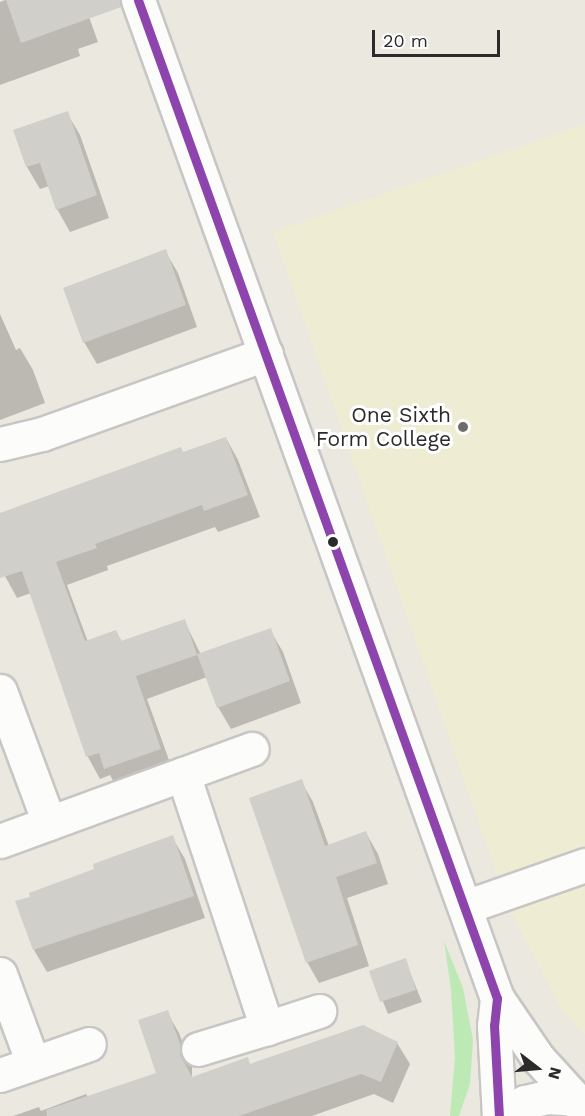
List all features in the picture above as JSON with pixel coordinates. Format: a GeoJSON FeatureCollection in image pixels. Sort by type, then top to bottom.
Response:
{"type":"FeatureCollection","features":[{"type":"Feature","properties":{"kind":"street"},"geometry":{"type":"LineString","coordinates":[[138,0],[497,998],[538,1058],[581,1103]]}},
{"type":"Feature","properties":{"kind":"street"},"geometry":{"type":"LineString","coordinates":[[0,444],[42,434],[266,354]]}},
{"type":"Feature","properties":{"kind":"street"},"geometry":{"type":"LineString","coordinates":[[0,691],[49,823]]}},
{"type":"Feature","properties":{"kind":"street"},"geometry":{"type":"LineString","coordinates":[[0,841],[252,749]]}},
{"type":"Feature","properties":{"kind":"street"},"geometry":{"type":"LineString","coordinates":[[183,774],[267,1028]]}},
{"type":"Feature","properties":{"kind":"street"},"geometry":{"type":"LineString","coordinates":[[465,908],[585,865]]}},
{"type":"Feature","properties":{"kind":"street"},"geometry":{"type":"LineString","coordinates":[[0,974],[33,1063]]}},
{"type":"Feature","properties":{"kind":"street"},"geometry":{"type":"LineString","coordinates":[[497,998],[494,1025],[499,1116]]}},
{"type":"Feature","properties":{"kind":"street"},"geometry":{"type":"LineString","coordinates":[[198,1049],[319,1011]]}},
{"type":"Feature","properties":{"kind":"street"},"geometry":{"type":"LineString","coordinates":[[0,1075],[89,1044]]}},
{"type":"Feature","properties":{"kind":"street"},"geometry":{"type":"LineString","coordinates":[[504,1116],[525,1102],[546,1096],[581,1103]]}},
{"type":"Feature","properties":{"kind":"shaded area","name":"One Sixth Form College"},"geometry":{"type":"Polygon","coordinates":[[[585,124],[585,1035],[563,1012],[508,907],[273,232],[585,124]]]}},
{"type":"Feature","properties":{"kind":"green space"},"geometry":{"type":"Polygon","coordinates":[[[444,941],[463,988],[473,1040],[470,1084],[459,1116],[450,1116],[455,1058],[451,989],[444,941]]]}},
{"type":"Feature","properties":{"kind":"building"},"geometry":{"type":"Polygon","coordinates":[[[6,0],[120,0],[121,7],[21,43],[6,0]]]}},
{"type":"Feature","properties":{"kind":"building"},"geometry":{"type":"Polygon","coordinates":[[[68,111],[97,195],[56,210],[40,163],[26,167],[13,130],[68,111]]]}},
{"type":"Feature","properties":{"kind":"building"},"geometry":{"type":"Polygon","coordinates":[[[166,249],[186,305],[83,343],[63,288],[166,249]]]}},
{"type":"Feature","properties":{"kind":"building"},"geometry":{"type":"Polygon","coordinates":[[[226,437],[248,495],[204,511],[202,505],[95,544],[97,548],[56,562],[85,641],[116,630],[121,641],[185,619],[197,655],[136,676],[161,749],[104,769],[99,753],[86,757],[22,571],[0,578],[0,513],[181,447],[183,452],[226,437]]]}},
{"type":"Feature","properties":{"kind":"building"},"geometry":{"type":"Polygon","coordinates":[[[271,628],[290,681],[217,708],[197,654],[271,628]]]}},
{"type":"Feature","properties":{"kind":"building"},"geometry":{"type":"Polygon","coordinates":[[[302,779],[325,846],[366,831],[377,863],[336,877],[358,945],[306,963],[249,798],[302,779]]]}},
{"type":"Feature","properties":{"kind":"building"},"geometry":{"type":"Polygon","coordinates":[[[173,835],[194,896],[33,950],[15,901],[30,897],[29,893],[94,869],[93,864],[173,835]]]}},
{"type":"Feature","properties":{"kind":"building"},"geometry":{"type":"Polygon","coordinates":[[[406,958],[416,990],[380,1002],[369,971],[406,958]]]}},
{"type":"Feature","properties":{"kind":"building"},"geometry":{"type":"Polygon","coordinates":[[[168,1010],[180,1044],[180,1055],[192,1077],[248,1057],[250,1064],[363,1025],[398,1042],[381,1082],[361,1074],[239,1116],[47,1116],[46,1110],[156,1073],[138,1020],[168,1010]]]}},
{"type":"Feature","properties":{"kind":"transit line"},"geometry":{"type":"LineString","coordinates":[[138,0],[497,998],[494,1025],[499,1116]]}},
{"type":"Feature","properties":{"kind":"place","name":"One Sixth Form College"},"geometry":{"type":"Point","coordinates":[463,427]}}]}
